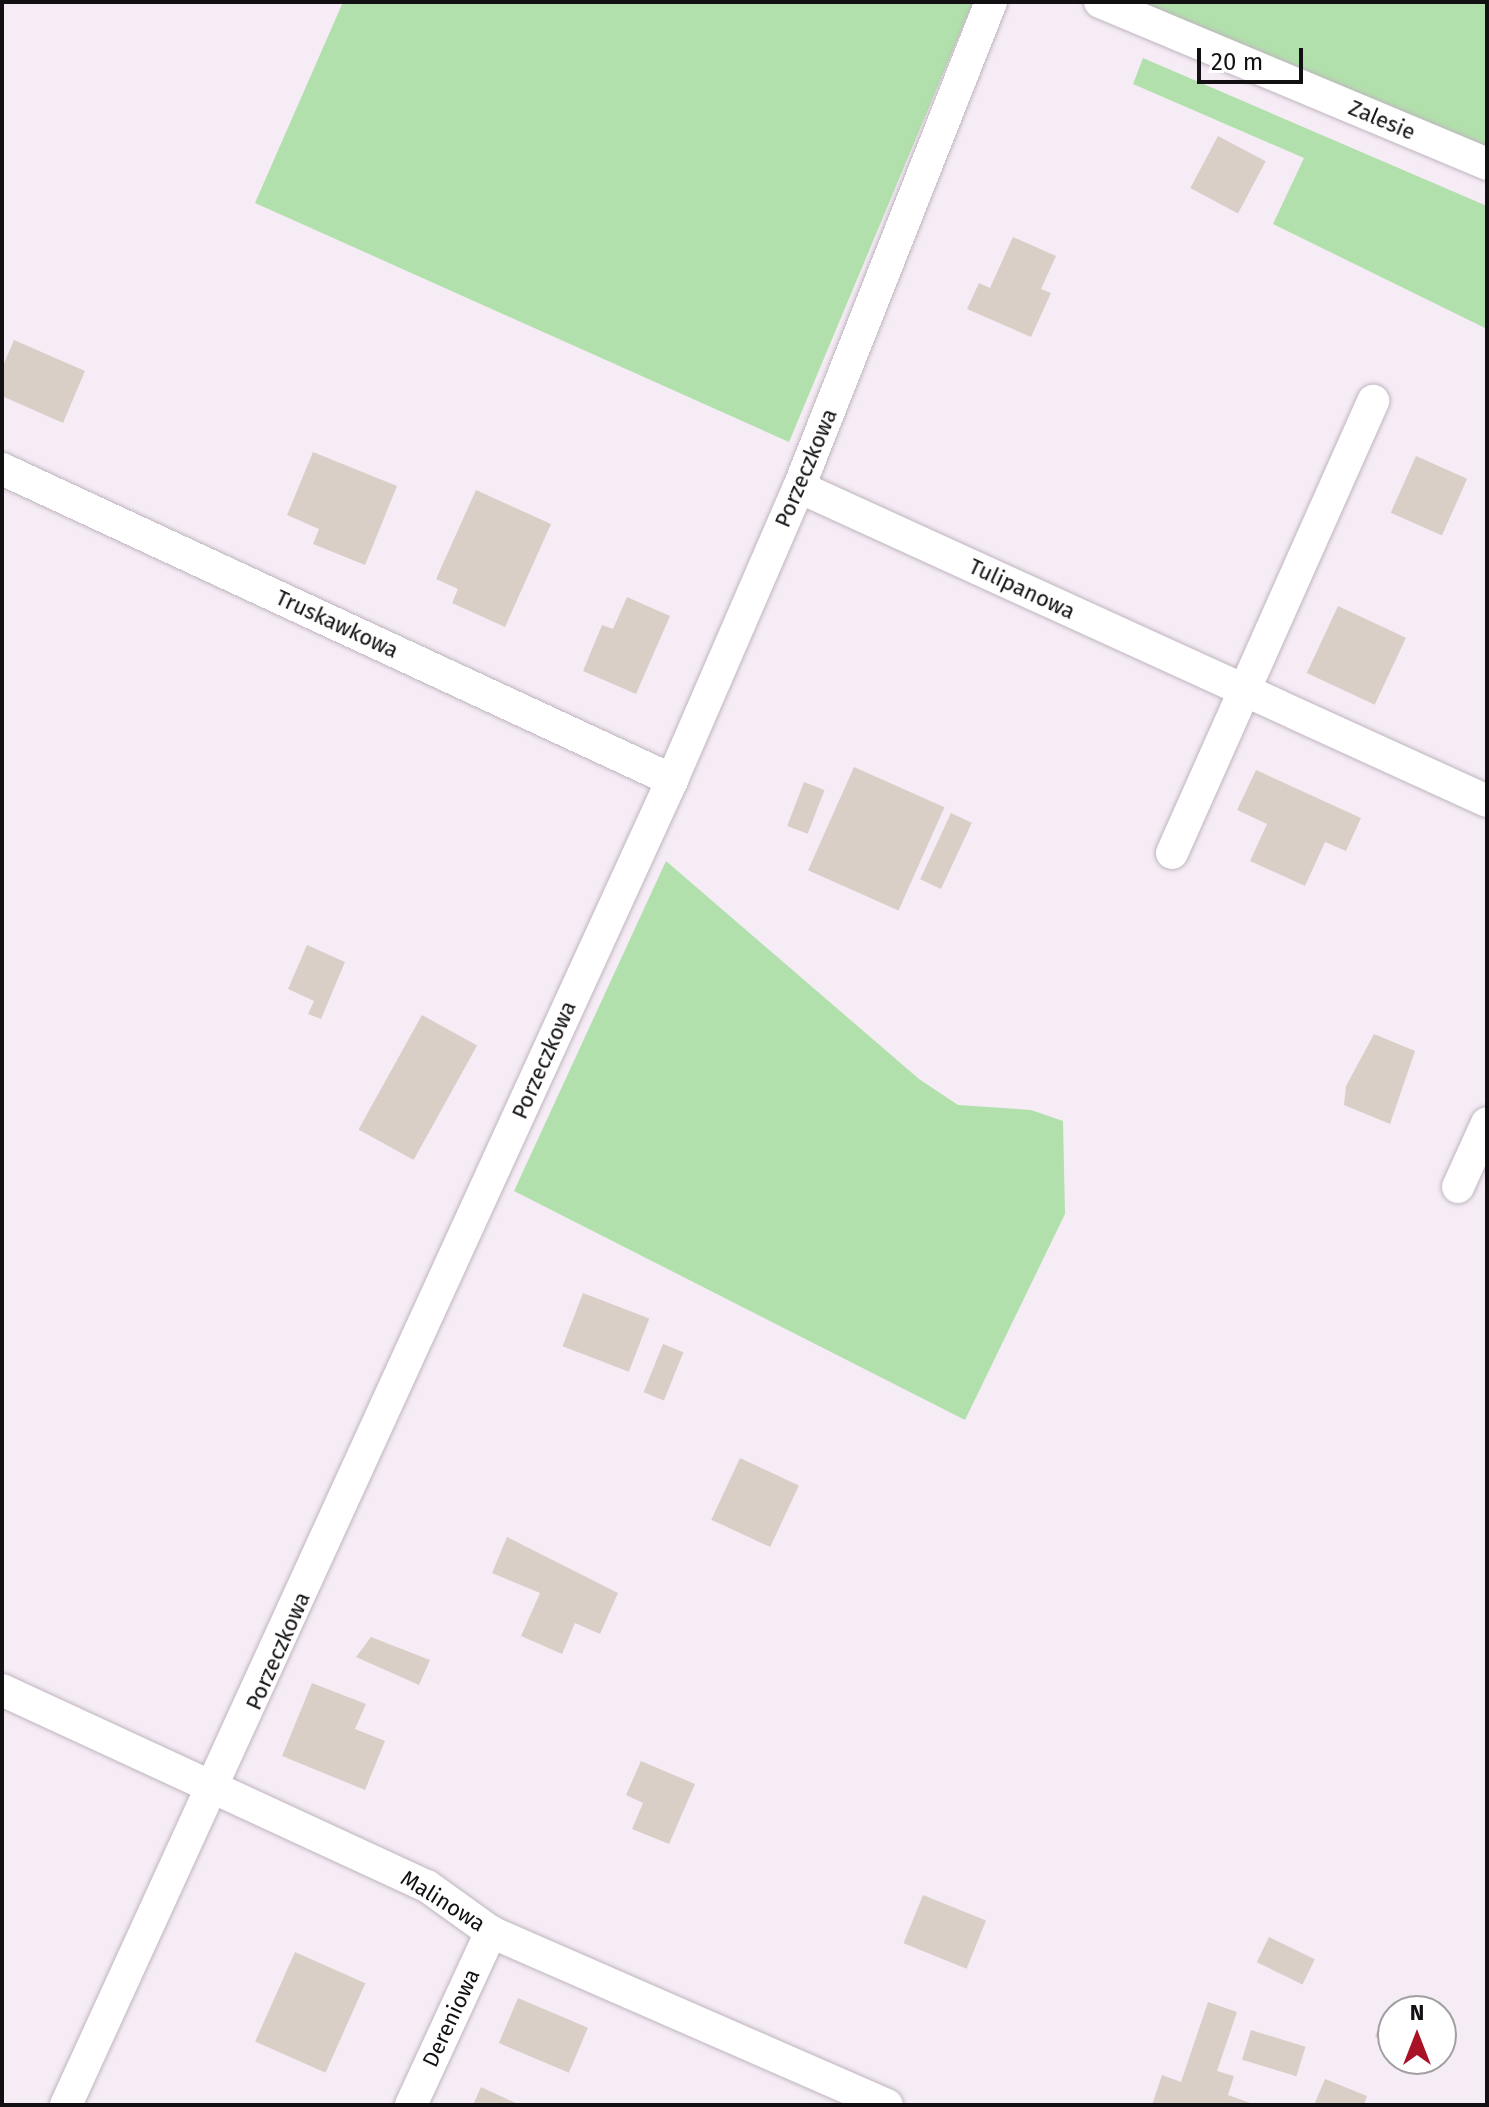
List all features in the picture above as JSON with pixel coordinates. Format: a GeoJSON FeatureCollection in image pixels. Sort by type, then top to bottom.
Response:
{"type":"FeatureCollection","features":[{"type":"Feature","properties":{"kind":"street","name":"Porzeczkowa"},"geometry":{"type":"LineString","coordinates":[[66,2105],[211,1782],[246,1721],[672,780],[799,487],[991,2]]}},
{"type":"Feature","properties":{"kind":"street","name":"Zalesie"},"geometry":{"type":"LineString","coordinates":[[1100,2],[1487,164]]}},
{"type":"Feature","properties":{"kind":"street"},"geometry":{"type":"LineString","coordinates":[[1172,853],[1373,401]]}},
{"type":"Feature","properties":{"kind":"street","name":"Truskawkowa"},"geometry":{"type":"LineString","coordinates":[[2,469],[672,780]]}},
{"type":"Feature","properties":{"kind":"street","name":"Tulipanowa"},"geometry":{"type":"LineString","coordinates":[[799,487],[1487,801]]}},
{"type":"Feature","properties":{"kind":"street"},"geometry":{"type":"LineString","coordinates":[[1458,1187],[1487,1123]]}},
{"type":"Feature","properties":{"kind":"street","name":"Malinowa"},"geometry":{"type":"LineString","coordinates":[[2,1690],[211,1782],[427,1886],[491,1932],[887,2105]]}},
{"type":"Feature","properties":{"kind":"street","name":"Dereniowa"},"geometry":{"type":"LineString","coordinates":[[411,2105],[491,1932]]}},
{"type":"Feature","properties":{"kind":"green space"},"geometry":{"type":"Polygon","coordinates":[[[343,2],[973,2],[789,442],[255,203],[343,2]]]}},
{"type":"Feature","properties":{"kind":"green space"},"geometry":{"type":"Polygon","coordinates":[[[1100,2],[1487,2],[1487,164],[1100,2]]]}},
{"type":"Feature","properties":{"kind":"green space"},"geometry":{"type":"Polygon","coordinates":[[[1143,58],[1487,206],[1487,329],[1273,224],[1304,158],[1133,84],[1143,58]]]}},
{"type":"Feature","properties":{"kind":"green space"},"geometry":{"type":"Polygon","coordinates":[[[666,861],[919,1079],[958,1105],[1031,1110],[1063,1121],[1065,1214],[965,1420],[514,1191],[666,861]]]}},
{"type":"Feature","properties":{"kind":"building"},"geometry":{"type":"Polygon","coordinates":[[[1218,136],[1266,161],[1238,213],[1190,188],[1218,136]]]}},
{"type":"Feature","properties":{"kind":"building"},"geometry":{"type":"Polygon","coordinates":[[[1013,237],[1056,256],[1041,289],[1051,293],[1031,337],[967,309],[979,283],[990,288],[1013,237]]]}},
{"type":"Feature","properties":{"kind":"building"},"geometry":{"type":"Polygon","coordinates":[[[14,340],[85,371],[63,423],[2,396],[2,368],[14,340]]]}},
{"type":"Feature","properties":{"kind":"building"},"geometry":{"type":"Polygon","coordinates":[[[313,452],[397,486],[365,565],[313,544],[319,529],[287,515],[313,452]]]}},
{"type":"Feature","properties":{"kind":"building"},"geometry":{"type":"Polygon","coordinates":[[[1416,456],[1467,479],[1442,535],[1391,513],[1416,456]]]}},
{"type":"Feature","properties":{"kind":"building"},"geometry":{"type":"Polygon","coordinates":[[[476,490],[551,524],[505,627],[452,603],[458,589],[436,579],[476,490]]]}},
{"type":"Feature","properties":{"kind":"building"},"geometry":{"type":"Polygon","coordinates":[[[627,597],[670,616],[636,694],[583,671],[602,625],[613,629],[627,597]]]}},
{"type":"Feature","properties":{"kind":"building"},"geometry":{"type":"Polygon","coordinates":[[[1338,606],[1406,638],[1375,705],[1307,673],[1338,606]]]}},
{"type":"Feature","properties":{"kind":"building"},"geometry":{"type":"Polygon","coordinates":[[[854,767],[944,807],[898,910],[808,870],[854,767]]]}},
{"type":"Feature","properties":{"kind":"building"},"geometry":{"type":"Polygon","coordinates":[[[1256,770],[1361,818],[1346,851],[1325,842],[1305,886],[1250,861],[1267,824],[1237,810],[1256,770]]]}},
{"type":"Feature","properties":{"kind":"building"},"geometry":{"type":"Polygon","coordinates":[[[804,782],[825,790],[808,834],[787,826],[804,782]]]}},
{"type":"Feature","properties":{"kind":"building"},"geometry":{"type":"Polygon","coordinates":[[[951,813],[972,823],[941,889],[920,879],[951,813]]]}},
{"type":"Feature","properties":{"kind":"building"},"geometry":{"type":"Polygon","coordinates":[[[307,945],[345,962],[321,1019],[308,1014],[314,1001],[288,989],[307,945]]]}},
{"type":"Feature","properties":{"kind":"building"},"geometry":{"type":"Polygon","coordinates":[[[422,1015],[477,1046],[414,1160],[358,1130],[422,1015]]]}},
{"type":"Feature","properties":{"kind":"building"},"geometry":{"type":"Polygon","coordinates":[[[1374,1034],[1415,1051],[1390,1124],[1344,1105],[1346,1086],[1374,1034]]]}},
{"type":"Feature","properties":{"kind":"building"},"geometry":{"type":"Polygon","coordinates":[[[583,1293],[649,1318],[629,1372],[563,1346],[583,1293]]]}},
{"type":"Feature","properties":{"kind":"building"},"geometry":{"type":"Polygon","coordinates":[[[663,1344],[683,1352],[664,1400],[644,1392],[663,1344]]]}},
{"type":"Feature","properties":{"kind":"building"},"geometry":{"type":"Polygon","coordinates":[[[740,1458],[799,1485],[770,1547],[711,1520],[740,1458]]]}},
{"type":"Feature","properties":{"kind":"building"},"geometry":{"type":"Polygon","coordinates":[[[507,1537],[618,1593],[600,1634],[575,1623],[562,1654],[521,1636],[540,1593],[492,1573],[507,1537]]]}},
{"type":"Feature","properties":{"kind":"building"},"geometry":{"type":"Polygon","coordinates":[[[371,1637],[430,1660],[419,1685],[356,1657],[371,1637]]]}},
{"type":"Feature","properties":{"kind":"building"},"geometry":{"type":"Polygon","coordinates":[[[312,1683],[366,1704],[355,1729],[385,1741],[365,1790],[282,1756],[312,1683]]]}},
{"type":"Feature","properties":{"kind":"building"},"geometry":{"type":"Polygon","coordinates":[[[641,1761],[695,1784],[669,1844],[632,1829],[643,1803],[626,1795],[641,1761]]]}},
{"type":"Feature","properties":{"kind":"building"},"geometry":{"type":"Polygon","coordinates":[[[923,1895],[986,1920],[967,1969],[904,1943],[923,1895]]]}},
{"type":"Feature","properties":{"kind":"building"},"geometry":{"type":"Polygon","coordinates":[[[1269,1937],[1315,1959],[1303,1985],[1257,1962],[1269,1937]]]}},
{"type":"Feature","properties":{"kind":"building"},"geometry":{"type":"Polygon","coordinates":[[[295,1952],[365,1983],[325,2073],[255,2042],[295,1952]]]}},
{"type":"Feature","properties":{"kind":"building"},"geometry":{"type":"Polygon","coordinates":[[[518,1998],[588,2028],[569,2073],[499,2043],[518,1998]]]}},
{"type":"Feature","properties":{"kind":"building"},"geometry":{"type":"Polygon","coordinates":[[[1208,2002],[1237,2012],[1217,2071],[1234,2076],[1228,2095],[1256,2105],[1152,2105],[1162,2075],[1181,2082],[1208,2002]]]}},
{"type":"Feature","properties":{"kind":"building"},"geometry":{"type":"Polygon","coordinates":[[[1251,2030],[1306,2047],[1296,2076],[1242,2060],[1251,2030]]]}},
{"type":"Feature","properties":{"kind":"building"},"geometry":{"type":"Polygon","coordinates":[[[1325,2079],[1367,2096],[1364,2105],[1314,2105],[1325,2079]]]}},
{"type":"Feature","properties":{"kind":"building"},"geometry":{"type":"Polygon","coordinates":[[[481,2087],[520,2105],[473,2105],[481,2087]]]}}]}
